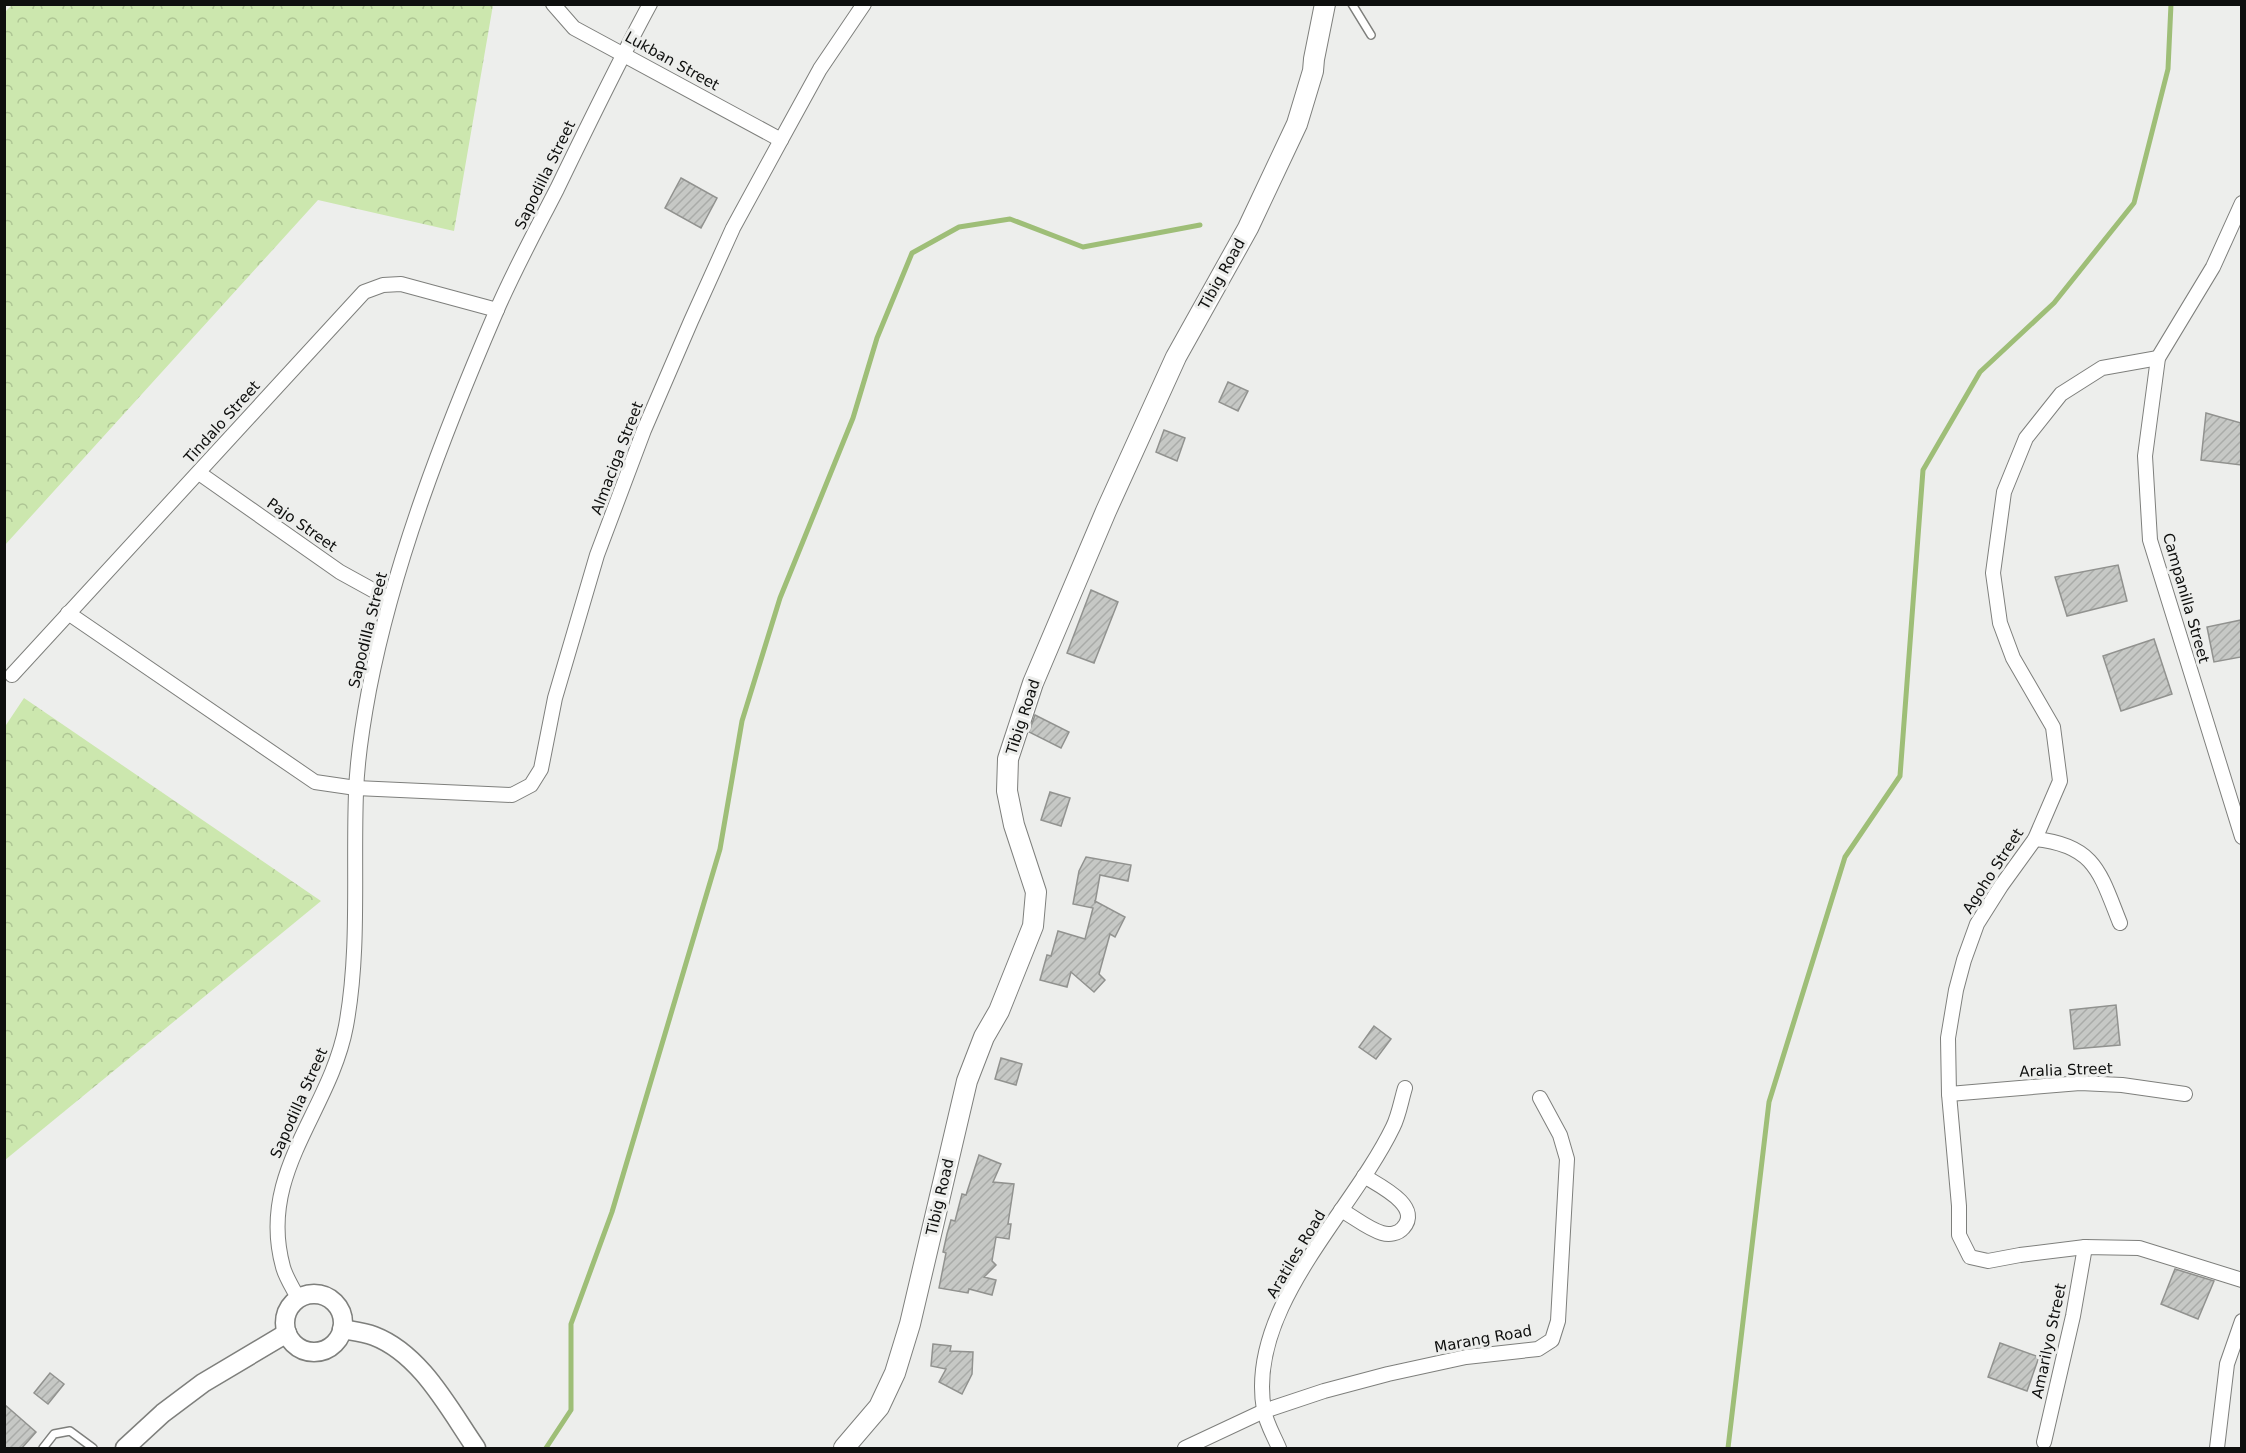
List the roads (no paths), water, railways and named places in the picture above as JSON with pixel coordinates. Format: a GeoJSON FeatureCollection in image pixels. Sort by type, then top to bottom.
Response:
{"type":"FeatureCollection","features":[{"type":"Feature","properties":{"kind":"main road","name":"Tibig Road"},"geometry":{"type":"LineString","coordinates":[[844,1449],[879,1407],[895,1373],[910,1324],[968,1081],[984,1037],[999,1011],[1033,926],[1036,892],[1014,825],[1007,791],[1008,759],[1033,683],[1106,511],[1176,357],[1248,228],[1297,124],[1313,71],[1325,4]]}},
{"type":"Feature","properties":{"kind":"street","name":"Lukban Street"},"geometry":{"type":"LineString","coordinates":[[554,4],[574,28],[781,140]]}},
{"type":"Feature","properties":{"kind":"street","name":"Sapodilla Street"},"geometry":{"type":"LineString","coordinates":[[298,1298],[284,1269],[278,1235],[280,1202],[289,1162],[327,1087],[343,1040],[353,987],[356,788],[368,693],[389,599],[437,460],[497,310],[650,4]]}},
{"type":"Feature","properties":{"kind":"street","name":"Almaciga Street"},"geometry":{"type":"LineString","coordinates":[[68,613],[315,782],[356,788],[512,795],[531,785],[541,769],[555,698],[597,555],[644,429],[733,228],[820,69],[864,4]]}},
{"type":"Feature","properties":{"kind":"street","name":"Campanilla Street"},"geometry":{"type":"LineString","coordinates":[[2241,203],[2213,267],[2158,358],[2145,456],[2150,540],[2241,837]]}},
{"type":"Feature","properties":{"kind":"street","name":"Tindalo Street"},"geometry":{"type":"LineString","coordinates":[[12,675],[364,292],[383,285],[401,284],[497,310]]}},
{"type":"Feature","properties":{"kind":"street","name":"Agoho Street"},"geometry":{"type":"LineString","coordinates":[[2158,358],[2102,368],[2061,394],[2026,438],[2004,492],[1994,573],[2000,623],[2013,658],[2053,727],[2060,781],[2035,839],[1977,924],[1964,960],[1948,1038],[1949,1094],[1959,1206],[1959,1235],[1970,1257],[1988,1261],[2085,1247],[2139,1248],[2241,1280]]}},
{"type":"Feature","properties":{"kind":"street","name":"Pajo Street"},"geometry":{"type":"LineString","coordinates":[[199,472],[340,572],[389,599]]}},
{"type":"Feature","properties":{"kind":"street"},"geometry":{"type":"LineString","coordinates":[[2035,839],[2057,841],[2079,850],[2100,874],[2120,923]]}},
{"type":"Feature","properties":{"kind":"street","name":"Aralia Street"},"geometry":{"type":"LineString","coordinates":[[1949,1094],[2080,1083],[2122,1085],[2185,1094]]}},
{"type":"Feature","properties":{"kind":"street","name":"Aratiles Road"},"geometry":{"type":"LineString","coordinates":[[1279,1449],[1264,1411],[1263,1366],[1270,1333],[1289,1292],[1364,1176],[1393,1126],[1405,1088]]}},
{"type":"Feature","properties":{"kind":"street","name":"Marang Road"},"geometry":{"type":"LineString","coordinates":[[1185,1449],[1264,1411],[1324,1391],[1388,1374],[1466,1358],[1538,1349],[1552,1340],[1558,1322],[1567,1159],[1560,1135],[1540,1098]]}},
{"type":"Feature","properties":{"kind":"street"},"geometry":{"type":"LineString","coordinates":[[1341,1210],[1381,1233],[1393,1234],[1403,1229],[1408,1211],[1401,1200],[1364,1176]]}},
{"type":"Feature","properties":{"kind":"street","name":"Amarilyo Street"},"geometry":{"type":"LineString","coordinates":[[2044,1442],[2073,1316],[2085,1247]]}},
{"type":"Feature","properties":{"kind":"street"},"geometry":{"type":"LineString","coordinates":[[317,1294],[326,1296],[340,1310],[343,1319],[342,1329],[333,1345],[316,1352],[298,1347],[291,1341],[287,1333],[286,1314],[298,1298],[317,1294]]}},
{"type":"Feature","properties":{"kind":"street"},"geometry":{"type":"LineString","coordinates":[[2217,1449],[2227,1364],[2241,1322]]}},
{"type":"Feature","properties":{"kind":"street"},"geometry":{"type":"LineString","coordinates":[[342,1329],[374,1335],[410,1359],[428,1379],[476,1449]]}},
{"type":"Feature","properties":{"kind":"street"},"geometry":{"type":"LineString","coordinates":[[125,1449],[163,1413],[203,1383],[287,1333]]}},
{"type":"Feature","properties":{"kind":"lane"},"geometry":{"type":"LineString","coordinates":[[1352,4],[1371,35]]}},
{"type":"Feature","properties":{"kind":"lane"},"geometry":{"type":"LineString","coordinates":[[43,1449],[54,1434],[70,1431],[93,1449]]}},
{"type":"Feature","properties":{"kind":"waterway"},"geometry":{"type":"LineString","coordinates":[[1728,1448],[1769,1102],[1845,857],[1900,776],[1923,470],[1980,372],[2054,303],[2134,203],[2168,69],[2171,4]]}},
{"type":"Feature","properties":{"kind":"waterway"},"geometry":{"type":"LineString","coordinates":[[546,1448],[571,1410],[571,1324],[612,1212],[720,849],[742,721],[780,598],[853,418],[877,338],[912,253],[959,227],[1010,219],[1083,247],[1200,225]]}}]}
